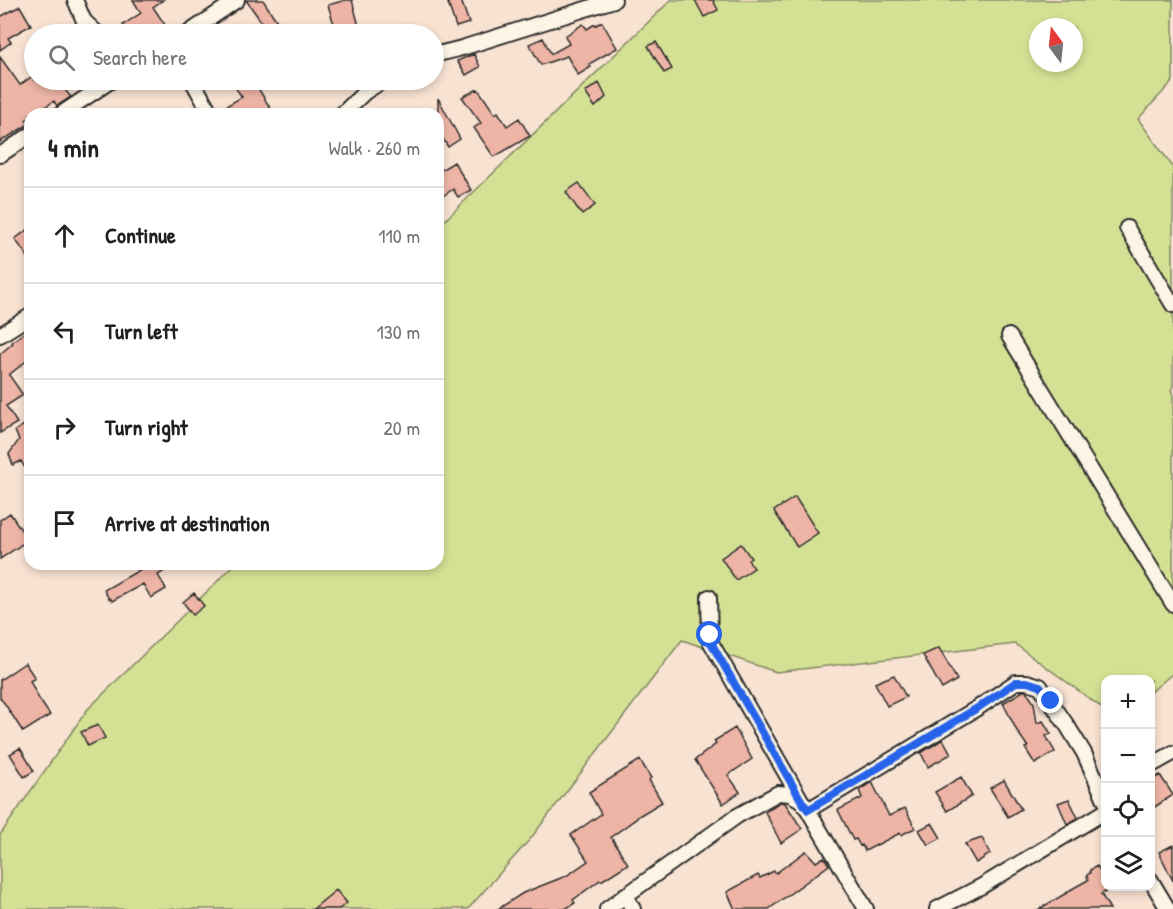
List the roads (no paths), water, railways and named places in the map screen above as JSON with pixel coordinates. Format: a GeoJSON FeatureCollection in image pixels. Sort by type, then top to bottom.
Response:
{"type":"FeatureCollection","features":[{"type":"Feature","properties":{"kind":"street"},"geometry":{"type":"LineString","coordinates":[[75,0],[87,24]]}},
{"type":"Feature","properties":{"kind":"street"},"geometry":{"type":"LineString","coordinates":[[202,24],[237,0]]}},
{"type":"Feature","properties":{"kind":"street"},"geometry":{"type":"LineString","coordinates":[[444,52],[614,0]]}},
{"type":"Feature","properties":{"kind":"street"},"geometry":{"type":"LineString","coordinates":[[70,108],[97,90]]}},
{"type":"Feature","properties":{"kind":"street"},"geometry":{"type":"LineString","coordinates":[[198,90],[208,108]]}},
{"type":"Feature","properties":{"kind":"street"},"geometry":{"type":"LineString","coordinates":[[348,108],[368,90]]}},
{"type":"Feature","properties":{"kind":"street"},"geometry":{"type":"LineString","coordinates":[[0,155],[24,139]]}},
{"type":"Feature","properties":{"kind":"street"},"geometry":{"type":"LineString","coordinates":[[1127,228],[1173,305]]}},
{"type":"Feature","properties":{"kind":"street"},"geometry":{"type":"LineString","coordinates":[[0,334],[24,320]]}},
{"type":"Feature","properties":{"kind":"street"},"geometry":{"type":"LineString","coordinates":[[1009,336],[1173,604]]}},
{"type":"Feature","properties":{"kind":"street"},"geometry":{"type":"LineString","coordinates":[[709,597],[710,641],[866,909]]}},
{"type":"Feature","properties":{"kind":"street"},"geometry":{"type":"LineString","coordinates":[[804,805],[979,707],[1016,682],[1027,682],[1040,686],[1084,753],[1101,789]]}},
{"type":"Feature","properties":{"kind":"street"},"geometry":{"type":"LineString","coordinates":[[1155,763],[1173,753]]}},
{"type":"Feature","properties":{"kind":"street"},"geometry":{"type":"LineString","coordinates":[[607,909],[737,816],[778,793],[790,794],[804,805]]}},
{"type":"Feature","properties":{"kind":"street"},"geometry":{"type":"LineString","coordinates":[[937,909],[991,880],[1101,814]]}},
{"type":"Feature","properties":{"kind":"street"},"geometry":{"type":"LineString","coordinates":[[1155,887],[1168,909]]}},
{"type":"Feature","properties":{"kind":"street"},"geometry":{"type":"LineString","coordinates":[[625,896],[633,909]]}}]}
